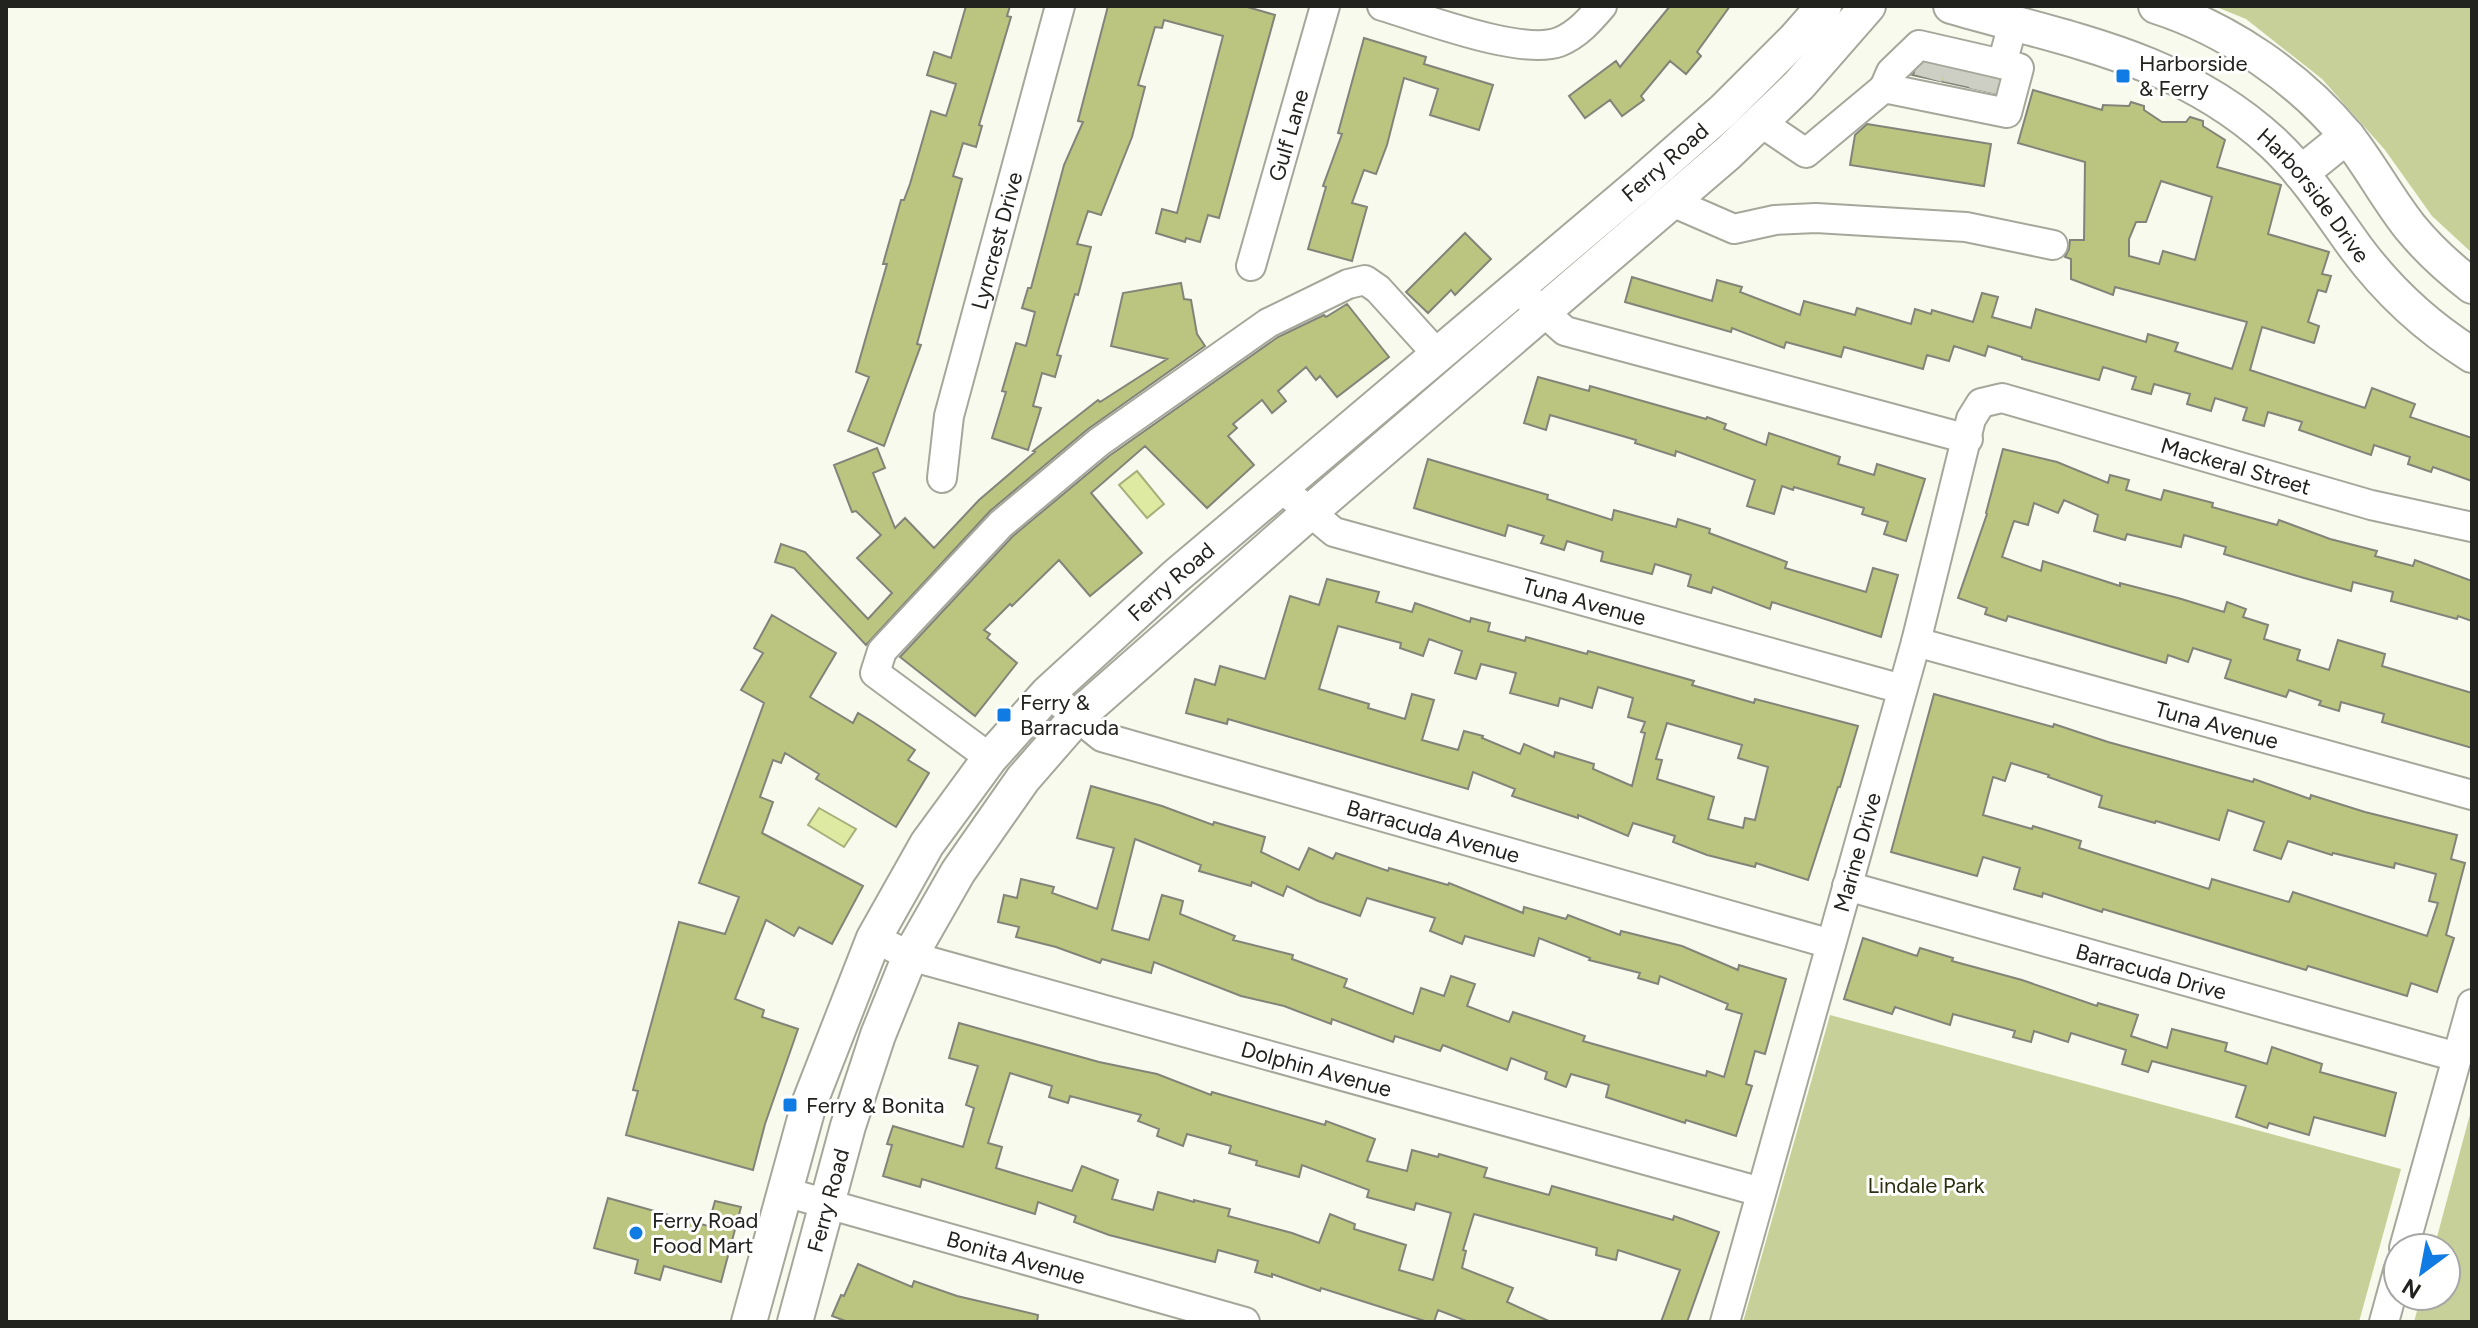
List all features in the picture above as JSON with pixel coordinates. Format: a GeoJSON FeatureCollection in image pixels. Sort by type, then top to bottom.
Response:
{"type":"FeatureCollection","features":[{"type":"Feature","properties":{"kind":"main road","name":"Ferry Road"},"geometry":{"type":"LineString","coordinates":[[749,1322],[809,1104],[874,938],[927,844],[990,758],[1048,693],[1176,576],[1724,110],[1824,6]]}},
{"type":"Feature","properties":{"kind":"main road","name":"Ferry Road"},"geometry":{"type":"LineString","coordinates":[[795,1322],[848,1126],[878,1035],[910,956],[958,872],[1023,779],[1077,717],[1310,512],[1672,202],[1760,122],[1799,85],[1868,6]]}},
{"type":"Feature","properties":{"kind":"main road","name":"Harborside Drive"},"geometry":{"type":"LineString","coordinates":[[1951,6],[2137,59],[2193,84],[2273,143],[2301,173],[2379,276],[2426,322],[2472,355]]}},
{"type":"Feature","properties":{"kind":"main road"},"geometry":{"type":"LineString","coordinates":[[2156,6],[2204,26],[2266,63],[2298,87],[2347,136],[2410,227],[2447,266],[2472,286]]}},
{"type":"Feature","properties":{"kind":"main road"},"geometry":{"type":"LineString","coordinates":[[2301,173],[2347,136]]}},
{"type":"Feature","properties":{"kind":"street","name":"Lyncrest Drive"},"geometry":{"type":"LineString","coordinates":[[942,478],[949,416],[1060,6]]}},
{"type":"Feature","properties":{"kind":"street","name":"Gulf Lane"},"geometry":{"type":"LineString","coordinates":[[1251,266],[1325,6]]}},
{"type":"Feature","properties":{"kind":"street"},"geometry":{"type":"LineString","coordinates":[[1382,6],[1511,44],[1542,46],[1560,42],[1574,34],[1602,6]]}},
{"type":"Feature","properties":{"kind":"street"},"geometry":{"type":"LineString","coordinates":[[1884,88],[1961,75],[2013,24]]}},
{"type":"Feature","properties":{"kind":"street"},"geometry":{"type":"LineString","coordinates":[[1760,122],[1806,153],[1884,88],[1891,72],[1919,45],[1961,75]]}},
{"type":"Feature","properties":{"kind":"street"},"geometry":{"type":"LineString","coordinates":[[1672,202],[1734,229],[1775,220],[1816,218],[1966,227],[2053,245]]}},
{"type":"Feature","properties":{"kind":"street"},"geometry":{"type":"LineString","coordinates":[[990,758],[875,673],[882,651],[1001,524],[1099,442],[1268,323],[1348,284],[1365,280],[1378,289],[1437,354]]}},
{"type":"Feature","properties":{"kind":"street"},"geometry":{"type":"LineString","coordinates":[[1516,288],[1565,331],[1968,439]]}},
{"type":"Feature","properties":{"kind":"street","name":"Marine Drive"},"geometry":{"type":"LineString","coordinates":[[1725,1322],[1916,642],[1971,419],[1981,403],[2002,398]]}},
{"type":"Feature","properties":{"kind":"street","name":"Mackeral Street"},"geometry":{"type":"LineString","coordinates":[[2002,398],[2371,505],[2472,527]]}},
{"type":"Feature","properties":{"kind":"street","name":"Tuna Avenue"},"geometry":{"type":"LineString","coordinates":[[1280,487],[1334,532],[1902,689]]}},
{"type":"Feature","properties":{"kind":"street","name":"Tuna Avenue"},"geometry":{"type":"LineString","coordinates":[[1916,642],[2472,795]]}},
{"type":"Feature","properties":{"kind":"street","name":"Barracuda Avenue"},"geometry":{"type":"LineString","coordinates":[[1048,693],[1102,737],[1831,944]]}},
{"type":"Feature","properties":{"kind":"street","name":"Barracuda Drive"},"geometry":{"type":"LineString","coordinates":[[1847,886],[2457,1057]]}},
{"type":"Feature","properties":{"kind":"street","name":"Dolphin Avenue"},"geometry":{"type":"LineString","coordinates":[[874,938],[910,956],[1761,1192]]}},
{"type":"Feature","properties":{"kind":"street"},"geometry":{"type":"LineString","coordinates":[[2408,1232],[2470,1016]]}},
{"type":"Feature","properties":{"kind":"street","name":"Bonita Avenue"},"geometry":{"type":"LineString","coordinates":[[785,1192],[1245,1322]]}},
{"type":"Feature","properties":{"kind":"green space"},"geometry":{"type":"Polygon","coordinates":[[[2214,6],[2472,6],[2472,253],[2432,216],[2385,150],[2322,79],[2246,19],[2214,6]]]}},
{"type":"Feature","properties":{"kind":"green space","name":"Lindale Park"},"geometry":{"type":"Polygon","coordinates":[[[1830,1015],[2401,1169],[2359,1322],[1743,1322],[1830,1015]]]}},
{"type":"Feature","properties":{"kind":"green space"},"geometry":{"type":"Polygon","coordinates":[[[2472,1107],[2472,1322],[2414,1322],[2417,1312],[2462,1312],[2462,1232],[2438,1232],[2472,1107]]]}},
{"type":"Feature","properties":{"kind":"shaded area"},"geometry":{"type":"Polygon","coordinates":[[[1137,471],[1164,504],[1147,518],[1119,485],[1137,471]]]}},
{"type":"Feature","properties":{"kind":"shaded area"},"geometry":{"type":"Polygon","coordinates":[[[819,808],[856,829],[844,847],[808,825],[819,808]]]}},
{"type":"Feature","properties":{"kind":"building"},"geometry":{"type":"Polygon","coordinates":[[[966,6],[1010,6],[1007,16],[1011,17],[979,125],[982,126],[976,147],[963,143],[953,176],[962,179],[917,344],[921,345],[884,446],[848,431],[869,377],[856,372],[887,264],[883,264],[901,200],[904,200],[910,184],[931,111],[946,116],[956,84],[927,75],[934,52],[951,58],[966,6]]]}},
{"type":"Feature","properties":{"kind":"building"},"geometry":{"type":"Polygon","coordinates":[[[1108,6],[1244,6],[1275,15],[1219,218],[1208,215],[1200,242],[1186,238],[1185,242],[1156,233],[1162,209],[1177,213],[1223,36],[1164,20],[1162,28],[1155,27],[1138,85],[1145,87],[1132,137],[1101,215],[1088,211],[1077,244],[1091,247],[1057,355],[1061,356],[1055,377],[1042,373],[1033,406],[1041,408],[1028,450],[992,438],[1016,343],[1026,346],[1035,312],[1022,308],[1028,288],[1031,288],[1064,165],[1083,122],[1078,121],[1108,6]]]}},
{"type":"Feature","properties":{"kind":"building"},"geometry":{"type":"Polygon","coordinates":[[[1670,6],[1730,6],[1697,52],[1701,56],[1686,74],[1670,61],[1641,96],[1644,100],[1622,116],[1610,100],[1585,118],[1569,96],[1616,61],[1620,67],[1670,6]]]}},
{"type":"Feature","properties":{"kind":"building"},"geometry":{"type":"Polygon","coordinates":[[[1364,38],[1426,57],[1424,64],[1493,85],[1479,130],[1430,115],[1438,89],[1404,78],[1387,145],[1376,174],[1364,170],[1352,203],[1367,207],[1352,261],[1308,249],[1326,187],[1323,186],[1342,134],[1338,133],[1364,38]]]}},
{"type":"Feature","properties":{"kind":"building"},"geometry":{"type":"Polygon","coordinates":[[[1924,64],[1998,81],[1995,93],[1912,75],[1924,64]]]}},
{"type":"Feature","properties":{"kind":"building"},"geometry":{"type":"Polygon","coordinates":[[[2033,90],[2102,110],[2103,105],[2129,106],[2131,102],[2144,106],[2144,110],[2162,122],[2186,122],[2190,117],[2203,121],[2203,126],[2225,140],[2217,167],[2281,185],[2268,234],[2329,252],[2322,274],[2331,276],[2326,292],[2318,290],[2308,322],[2319,326],[2314,343],[2262,327],[2250,370],[2365,408],[2372,388],[2415,404],[2410,417],[2472,438],[2472,481],[2433,467],[2431,472],[2408,464],[2410,457],[2374,445],[2371,455],[2299,430],[2302,422],[2268,412],[2264,426],[2243,420],[2247,408],[2215,398],[2211,411],[2187,404],[2190,394],[2154,384],[2151,394],[2132,389],[2136,377],[2103,367],[2099,380],[2022,359],[1988,346],[1985,356],[1954,346],[1949,361],[1927,355],[1923,369],[1844,347],[1841,357],[1786,342],[1784,348],[1732,328],[1731,332],[1625,302],[1632,277],[1712,301],[1717,280],[1742,287],[1740,292],[1800,315],[1804,301],[1855,315],[1857,308],[1911,324],[1915,309],[1931,314],[1932,310],[1973,322],[1982,293],[1998,297],[1992,317],[2031,328],[2036,309],[2146,342],[2148,334],[2178,343],[2175,351],[2232,369],[2247,322],[2115,287],[2113,295],[2071,279],[2071,259],[2065,257],[2070,240],[2084,240],[2085,162],[2018,143],[2033,90]],[[2161,181],[2146,222],[2136,222],[2129,239],[2129,256],[2159,264],[2163,251],[2195,260],[2212,197],[2161,181]]]}},
{"type":"Feature","properties":{"kind":"building"},"geometry":{"type":"Polygon","coordinates":[[[1867,124],[1991,144],[1984,186],[1850,165],[1855,135],[1867,124]]]}},
{"type":"Feature","properties":{"kind":"building"},"geometry":{"type":"Polygon","coordinates":[[[1465,233],[1491,259],[1455,295],[1451,290],[1428,313],[1406,292],[1465,233]]]}},
{"type":"Feature","properties":{"kind":"building"},"geometry":{"type":"Polygon","coordinates":[[[1181,283],[1184,299],[1191,300],[1197,334],[1205,346],[1088,429],[990,511],[866,645],[794,568],[775,562],[781,544],[805,552],[868,619],[892,593],[857,558],[881,535],[856,511],[852,512],[834,465],[877,448],[885,468],[873,473],[895,528],[905,518],[934,548],[979,500],[1033,451],[1098,400],[1100,402],[1167,359],[1111,346],[1123,293],[1181,283]]]}},
{"type":"Feature","properties":{"kind":"building"},"geometry":{"type":"Polygon","coordinates":[[[1347,304],[1389,357],[1337,397],[1320,376],[1316,380],[1306,367],[1278,391],[1286,401],[1272,413],[1262,400],[1233,424],[1237,428],[1228,436],[1254,465],[1207,508],[1145,446],[1091,493],[1142,553],[1090,596],[1059,560],[1012,606],[1010,604],[984,630],[990,634],[987,638],[1017,663],[975,716],[900,657],[1013,536],[1109,456],[1278,337],[1324,315],[1326,317],[1347,304]]]}},
{"type":"Feature","properties":{"kind":"building"},"geometry":{"type":"Polygon","coordinates":[[[1538,377],[1589,391],[1590,386],[1707,417],[1726,424],[1724,429],[1766,445],[1769,433],[1840,457],[1838,464],[1874,475],[1877,464],[1925,479],[1906,541],[1884,534],[1888,522],[1862,514],[1864,508],[1782,486],[1774,514],[1747,506],[1755,480],[1676,451],[1675,456],[1635,443],[1636,440],[1550,415],[1546,430],[1524,423],[1538,377]]]}},
{"type":"Feature","properties":{"kind":"building"},"geometry":{"type":"Polygon","coordinates":[[[2003,449],[2057,462],[2108,483],[2110,475],[2129,480],[2126,490],[2161,500],[2164,490],[2277,525],[2279,520],[2330,539],[2377,551],[2375,556],[2413,566],[2415,560],[2472,581],[2472,621],[2458,616],[2457,619],[2391,601],[2393,592],[2353,582],[2351,591],[2224,554],[2226,547],[2184,535],[2181,547],[2127,534],[2125,540],[2094,531],[2098,515],[2064,500],[2058,513],[2034,503],[2028,525],[2014,521],[2002,557],[2041,571],[2043,561],[2120,586],[2120,583],[2224,612],[2227,602],[2246,609],[2243,617],[2268,625],[2264,639],[2300,650],[2297,660],[2329,670],[2338,640],[2385,654],[2382,666],[2472,693],[2472,748],[2382,722],[2384,714],[2341,702],[2339,711],[2289,690],[2286,697],[2225,678],[2231,660],[2193,648],[2188,662],[2168,655],[2166,663],[2008,616],[2006,621],[1985,614],[1987,608],[1958,598],[1987,514],[2003,449]]]}},
{"type":"Feature","properties":{"kind":"building"},"geometry":{"type":"Polygon","coordinates":[[[1428,459],[1548,495],[1547,499],[1612,520],[1614,510],[1676,527],[1678,519],[1710,529],[1709,533],[1787,562],[1785,568],[1866,592],[1873,568],[1898,575],[1881,637],[1772,602],[1770,609],[1713,587],[1711,593],[1688,586],[1691,575],[1655,564],[1652,574],[1601,561],[1603,552],[1567,541],[1564,550],[1541,543],[1544,536],[1508,525],[1505,536],[1414,508],[1428,459]]]}},
{"type":"Feature","properties":{"kind":"building"},"geometry":{"type":"Polygon","coordinates":[[[1327,579],[1379,592],[1376,602],[1412,612],[1415,603],[1470,622],[1471,618],[1490,623],[1488,631],[1525,641],[1526,637],[1587,654],[1588,651],[1694,681],[1692,685],[1754,703],[1755,699],[1858,726],[1808,880],[1756,863],[1755,867],[1707,855],[1673,842],[1675,836],[1633,823],[1628,836],[1578,815],[1578,818],[1512,796],[1515,789],[1473,772],[1468,789],[1228,719],[1227,724],[1186,713],[1195,679],[1215,685],[1220,666],[1265,679],[1290,596],[1319,605],[1327,579]],[[1338,626],[1319,689],[1405,719],[1412,694],[1434,700],[1422,740],[1458,750],[1464,731],[1483,736],[1520,754],[1524,744],[1554,757],[1555,752],[1594,764],[1593,769],[1632,786],[1645,733],[1641,732],[1645,722],[1628,717],[1633,698],[1598,687],[1592,708],[1560,698],[1558,706],[1510,693],[1516,673],[1481,664],[1476,679],[1455,673],[1462,651],[1429,639],[1423,656],[1400,648],[1401,643],[1338,626]],[[1667,723],[1656,759],[1662,760],[1657,779],[1714,797],[1708,819],[1743,828],[1745,818],[1755,820],[1768,767],[1738,758],[1742,745],[1667,723]]]}},
{"type":"Feature","properties":{"kind":"building"},"geometry":{"type":"Polygon","coordinates":[[[772,615],[836,653],[810,697],[853,723],[858,713],[873,722],[915,750],[908,760],[929,773],[896,827],[816,779],[819,774],[785,753],[781,763],[773,760],[760,797],[773,802],[762,833],[863,886],[832,944],[799,927],[794,936],[766,920],[735,999],[764,1010],[762,1017],[798,1029],[765,1124],[753,1170],[626,1135],[638,1091],[633,1090],[679,922],[725,934],[739,897],[699,883],[764,703],[741,690],[763,653],[754,648],[772,615]]]}},
{"type":"Feature","properties":{"kind":"building"},"geometry":{"type":"Polygon","coordinates":[[[1934,694],[2053,727],[2054,724],[2253,782],[2254,779],[2310,799],[2311,795],[2457,835],[2451,859],[2465,863],[2446,935],[2454,938],[2437,992],[2411,983],[2407,996],[2308,966],[2306,970],[2103,909],[2102,912],[2043,893],[2042,897],[2014,889],[2020,868],[1983,857],[1977,876],[1891,852],[1934,694]],[[2011,763],[2005,781],[1993,777],[1983,815],[2081,841],[2079,848],[2209,889],[2212,879],[2289,902],[2293,892],[2427,936],[2438,903],[2429,901],[2436,874],[2395,863],[2394,868],[2332,855],[2288,841],[2281,859],[2254,850],[2264,822],[2228,810],[2219,840],[2099,807],[2102,796],[2011,763]]]}},
{"type":"Feature","properties":{"kind":"building"},"geometry":{"type":"Polygon","coordinates":[[[1091,786],[1162,806],[1213,825],[1214,822],[1265,837],[1261,852],[1299,870],[1309,848],[1333,859],[1336,853],[1388,871],[1389,868],[1449,883],[1523,913],[1524,907],[1566,919],[1568,915],[1620,935],[1621,931],[1682,946],[1738,970],[1739,965],[1786,979],[1765,1054],[1755,1051],[1746,1084],[1752,1086],[1736,1136],[1606,1097],[1609,1085],[1571,1074],[1566,1087],[1545,1079],[1547,1072],[1511,1058],[1507,1070],[1443,1045],[1440,1051],[1395,1036],[1393,1042],[1332,1019],[1331,1024],[1284,1006],[1241,996],[1154,962],[1151,973],[1102,959],[1100,963],[1016,937],[1019,927],[998,922],[1004,895],[1017,898],[1021,879],[1054,887],[1052,893],[1097,909],[1114,848],[1077,838],[1091,786]],[[1135,839],[1112,930],[1149,940],[1162,895],[1183,901],[1180,914],[1235,936],[1233,940],[1293,955],[1292,959],[1347,979],[1344,987],[1413,1014],[1421,988],[1444,996],[1451,976],[1475,984],[1467,1006],[1509,1022],[1513,1012],[1585,1036],[1583,1041],[1706,1076],[1707,1071],[1724,1077],[1742,1014],[1726,1009],[1728,1004],[1660,976],[1658,984],[1638,978],[1640,973],[1589,960],[1539,938],[1534,956],[1465,936],[1462,944],[1430,931],[1435,918],[1367,898],[1360,916],[1287,886],[1283,896],[1252,882],[1251,886],[1199,871],[1201,865],[1135,839]]]}},
{"type":"Feature","properties":{"kind":"building"},"geometry":{"type":"Polygon","coordinates":[[[1863,938],[1917,956],[1920,948],[2097,1006],[2098,1003],[2138,1015],[2131,1036],[2167,1048],[2172,1029],[2227,1043],[2225,1051],[2267,1064],[2272,1047],[2322,1064],[2320,1072],[2396,1093],[2385,1136],[2314,1117],[2309,1135],[2269,1123],[2267,1128],[2236,1117],[2246,1086],[2152,1061],[2148,1072],[2122,1064],[2126,1050],[2071,1033],[2068,1042],[2034,1031],[2031,1042],[2013,1037],[2015,1031],[1953,1014],[1950,1025],[1895,1007],[1892,1014],[1844,999],[1863,938]]]}},
{"type":"Feature","properties":{"kind":"building"},"geometry":{"type":"Polygon","coordinates":[[[959,1023],[1099,1062],[1157,1074],[1211,1095],[1212,1092],[1325,1125],[1326,1121],[1375,1139],[1367,1161],[1407,1171],[1412,1150],[1438,1157],[1439,1154],[1487,1168],[1484,1177],[1549,1195],[1552,1186],[1673,1220],[1674,1216],[1719,1232],[1687,1322],[1661,1322],[1680,1270],[1618,1250],[1616,1260],[1596,1255],[1597,1248],[1474,1214],[1463,1250],[1466,1251],[1462,1268],[1513,1288],[1507,1302],[1551,1322],[1469,1322],[1438,1310],[1434,1322],[1428,1322],[1321,1288],[1320,1291],[1272,1274],[1272,1277],[1255,1272],[1258,1261],[1218,1250],[1215,1262],[1109,1235],[1074,1222],[1076,1216],[1038,1202],[1035,1214],[922,1179],[920,1187],[883,1176],[892,1145],[887,1144],[893,1126],[963,1147],[974,1108],[966,1105],[978,1066],[949,1058],[959,1023]],[[1010,1073],[988,1143],[1002,1147],[996,1168],[1072,1191],[1082,1166],[1118,1180],[1112,1199],[1153,1210],[1158,1192],[1230,1209],[1228,1216],[1319,1243],[1330,1214],[1355,1224],[1354,1229],[1406,1245],[1399,1270],[1433,1280],[1451,1213],[1416,1203],[1414,1210],[1367,1197],[1369,1190],[1302,1165],[1299,1177],[1256,1165],[1257,1161],[1229,1153],[1231,1146],[1187,1134],[1183,1146],[1157,1136],[1159,1129],[1138,1121],[1141,1115],[1070,1096],[1068,1103],[1049,1097],[1052,1086],[1010,1073]]]}},
{"type":"Feature","properties":{"kind":"building"},"geometry":{"type":"Polygon","coordinates":[[[608,1198],[708,1226],[715,1201],[741,1207],[721,1282],[664,1266],[660,1280],[635,1273],[638,1260],[594,1248],[608,1198]]]}},
{"type":"Feature","properties":{"kind":"building"},"geometry":{"type":"Polygon","coordinates":[[[858,1264],[912,1287],[914,1281],[957,1296],[1038,1315],[1037,1322],[848,1322],[832,1316],[858,1264]]]}},
{"type":"Feature","properties":{"kind":"tunnel"},"geometry":{"type":"LineString","coordinates":[[1928,78],[1934,56]]}},
{"type":"Feature","properties":{"kind":"tunnel"},"geometry":{"type":"LineString","coordinates":[[1956,84],[1961,61]]}},
{"type":"Feature","properties":{"kind":"tunnel"},"geometry":{"type":"LineString","coordinates":[[1983,91],[1988,69]]}},
{"type":"Feature","properties":{"kind":"place","name":"Harborside & Ferry"},"geometry":{"type":"Point","coordinates":[2123,76]}},
{"type":"Feature","properties":{"kind":"place","name":"Ferry & Barracuda"},"geometry":{"type":"Point","coordinates":[1004,715]}},
{"type":"Feature","properties":{"kind":"place","name":"Ferry & Bonita"},"geometry":{"type":"Point","coordinates":[790,1105]}},
{"type":"Feature","properties":{"kind":"place","name":"Ferry Road Food Mart"},"geometry":{"type":"Point","coordinates":[636,1233]}}]}
